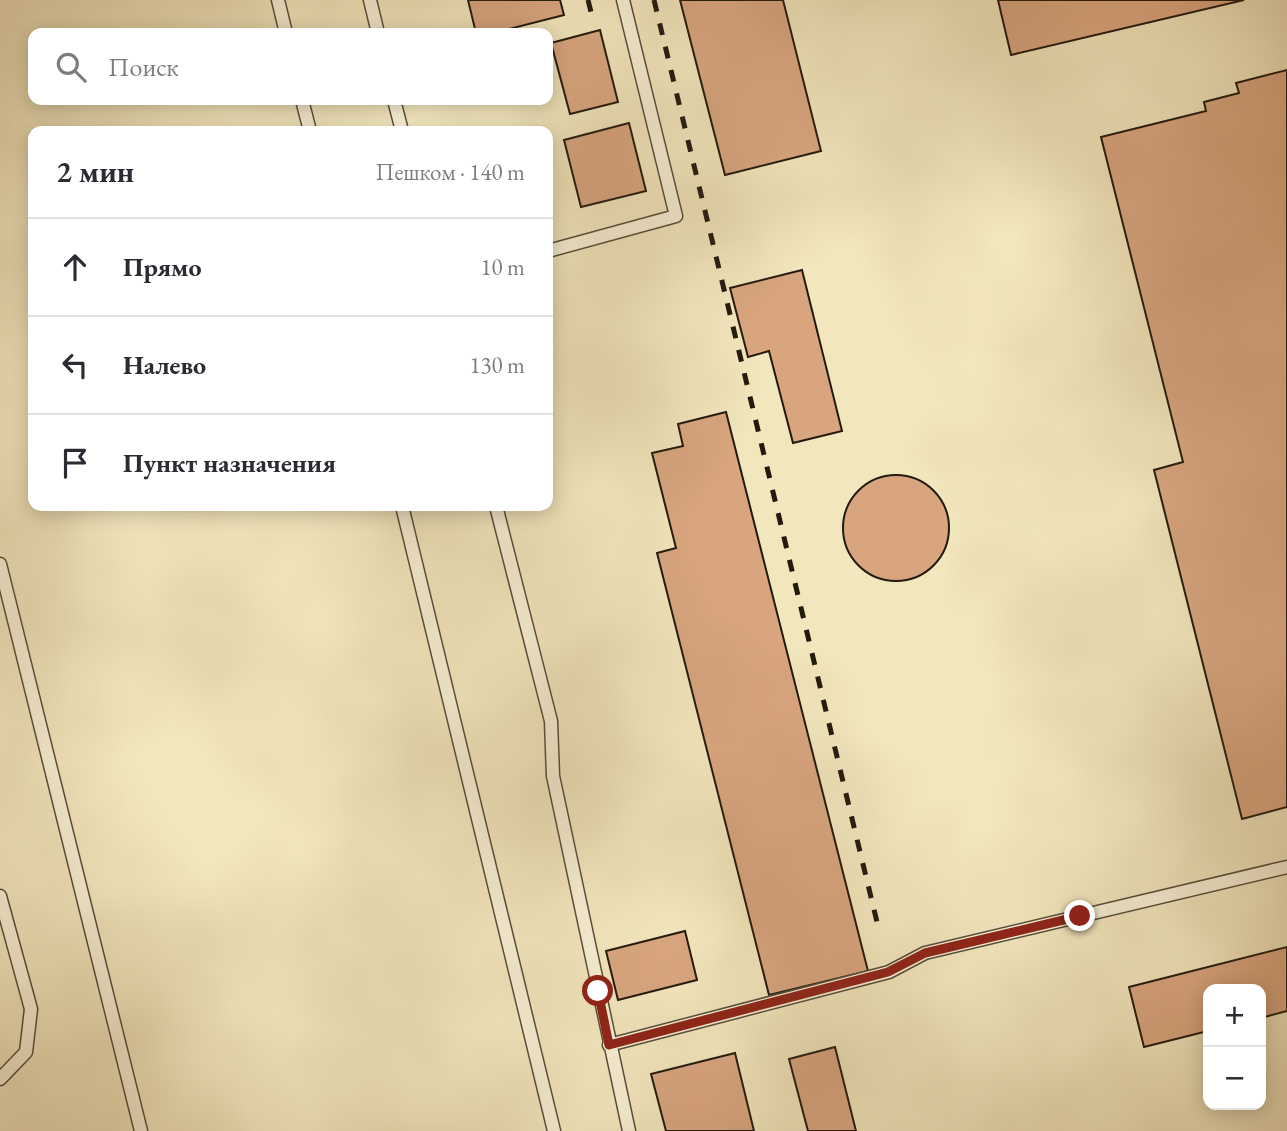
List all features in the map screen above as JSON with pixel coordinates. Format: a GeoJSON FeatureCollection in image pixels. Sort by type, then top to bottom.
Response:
{"type":"FeatureCollection","features":[{"type":"Feature","properties":{"kind":"lane"},"geometry":{"type":"LineString","coordinates":[[278,0],[285,28]]}},
{"type":"Feature","properties":{"kind":"lane"},"geometry":{"type":"LineString","coordinates":[[370,0],[377,28]]}},
{"type":"Feature","properties":{"kind":"lane"},"geometry":{"type":"LineString","coordinates":[[553,250],[676,216],[624,0]]}},
{"type":"Feature","properties":{"kind":"lane"},"geometry":{"type":"LineString","coordinates":[[303,105],[309,126]]}},
{"type":"Feature","properties":{"kind":"lane"},"geometry":{"type":"LineString","coordinates":[[395,105],[401,126]]}},
{"type":"Feature","properties":{"kind":"lane"},"geometry":{"type":"LineString","coordinates":[[403,511],[554,1131]]}},
{"type":"Feature","properties":{"kind":"lane"},"geometry":{"type":"LineString","coordinates":[[497,511],[551,721],[553,776],[629,1131]]}},
{"type":"Feature","properties":{"kind":"lane"},"geometry":{"type":"LineString","coordinates":[[0,564],[141,1131]]}},
{"type":"Feature","properties":{"kind":"lane"},"geometry":{"type":"LineString","coordinates":[[609,1045],[888,972],[925,953],[1287,867]]}},
{"type":"Feature","properties":{"kind":"lane"},"geometry":{"type":"LineString","coordinates":[[0,895],[31,1009],[26,1052],[0,1079]]}},
{"type":"Feature","properties":{"kind":"building"},"geometry":{"type":"Polygon","coordinates":[[[468,0],[560,0],[564,15],[513,28],[475,28],[468,0]]]}},
{"type":"Feature","properties":{"kind":"building"},"geometry":{"type":"Polygon","coordinates":[[[680,0],[783,0],[821,151],[725,175],[680,0]]]}},
{"type":"Feature","properties":{"kind":"building"},"geometry":{"type":"Polygon","coordinates":[[[998,0],[1244,0],[1011,55],[998,0]]]}},
{"type":"Feature","properties":{"kind":"building"},"geometry":{"type":"Polygon","coordinates":[[[600,30],[618,102],[570,114],[553,42],[600,30]]]}},
{"type":"Feature","properties":{"kind":"building"},"geometry":{"type":"Polygon","coordinates":[[[1287,70],[1287,807],[1242,819],[1154,470],[1183,462],[1101,137],[1206,111],[1204,102],[1239,93],[1236,83],[1287,70]]]}},
{"type":"Feature","properties":{"kind":"building"},"geometry":{"type":"Polygon","coordinates":[[[629,123],[646,191],[581,207],[564,140],[629,123]]]}},
{"type":"Feature","properties":{"kind":"building"},"geometry":{"type":"Polygon","coordinates":[[[802,270],[842,431],[793,443],[769,351],[748,357],[730,288],[802,270]]]}},
{"type":"Feature","properties":{"kind":"building"},"geometry":{"type":"Polygon","coordinates":[[[726,412],[868,971],[769,995],[657,553],[676,548],[652,453],[683,446],[678,424],[726,412]]]}},
{"type":"Feature","properties":{"kind":"building"},"geometry":{"type":"Polygon","coordinates":[[[896,475],[916,479],[934,490],[945,508],[949,528],[945,548],[934,566],[916,577],[896,581],[876,577],[858,566],[847,548],[843,528],[847,508],[858,490],[876,479],[896,475]]]}},
{"type":"Feature","properties":{"kind":"building"},"geometry":{"type":"Polygon","coordinates":[[[685,931],[697,980],[618,1000],[606,951],[685,931]]]}},
{"type":"Feature","properties":{"kind":"building"},"geometry":{"type":"Polygon","coordinates":[[[1287,947],[1287,1011],[1266,1017],[1266,984],[1203,984],[1203,1032],[1144,1047],[1129,987],[1287,947]]]}},
{"type":"Feature","properties":{"kind":"building"},"geometry":{"type":"Polygon","coordinates":[[[835,1047],[856,1131],[808,1131],[789,1059],[835,1047]]]}},
{"type":"Feature","properties":{"kind":"building"},"geometry":{"type":"Polygon","coordinates":[[[735,1053],[754,1131],[666,1131],[651,1074],[735,1053]]]}},
{"type":"Feature","properties":{"kind":"railway"},"geometry":{"type":"LineString","coordinates":[[588,0],[592,16]]}},
{"type":"Feature","properties":{"kind":"railway"},"geometry":{"type":"LineString","coordinates":[[654,0],[877,922]]}},
{"type":"Feature","properties":{"kind":"route"},"geometry":{"type":"LineString","coordinates":[[598,991],[609,1045],[888,972],[925,953],[1080,916]]}}]}
